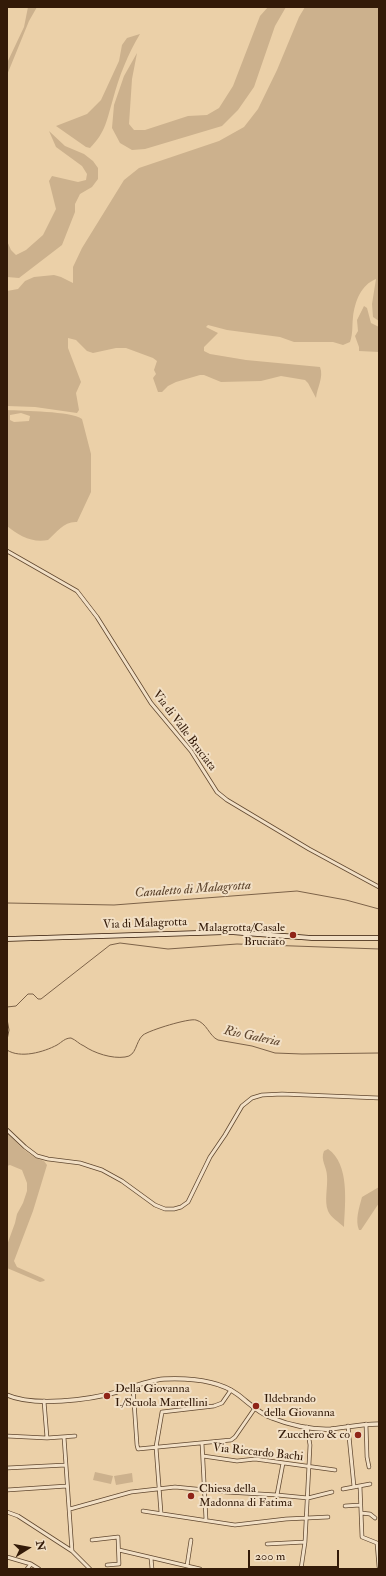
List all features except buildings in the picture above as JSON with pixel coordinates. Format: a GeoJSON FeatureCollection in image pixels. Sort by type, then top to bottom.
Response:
{"type":"FeatureCollection","features":[{"type":"Feature","properties":{"kind":"main road","name":"Via di Malagrotta"},"geometry":{"type":"LineString","coordinates":[[7,939],[224,932],[312,938],[379,938]]}},
{"type":"Feature","properties":{"kind":"street","name":"Via di Valle Bruciata"},"geometry":{"type":"LineString","coordinates":[[7,551],[73,588],[80,594],[143,691],[191,751],[219,794],[309,849],[379,887]]}},
{"type":"Feature","properties":{"kind":"street"},"geometry":{"type":"LineString","coordinates":[[7,1130],[25,1148],[37,1156],[80,1163],[97,1168],[122,1181],[155,1205],[171,1210],[180,1208],[188,1202],[210,1157],[242,1106],[252,1098],[262,1095],[282,1094],[379,1098]]}},
{"type":"Feature","properties":{"kind":"street"},"geometry":{"type":"LineString","coordinates":[[7,1395],[24,1401],[77,1399],[111,1393],[163,1379],[205,1382],[231,1390],[271,1418],[308,1427],[332,1429],[366,1424],[379,1424]]}},
{"type":"Feature","properties":{"kind":"street"},"geometry":{"type":"LineString","coordinates":[[133,1387],[137,1448],[202,1443],[234,1438],[255,1408]]}},
{"type":"Feature","properties":{"kind":"street"},"geometry":{"type":"LineString","coordinates":[[161,1513],[156,1447],[163,1412],[214,1406],[222,1403],[231,1390]]}},
{"type":"Feature","properties":{"kind":"street"},"geometry":{"type":"LineString","coordinates":[[44,1401],[46,1438]]}},
{"type":"Feature","properties":{"kind":"street"},"geometry":{"type":"LineString","coordinates":[[366,1424],[367,1457],[370,1467]]}},
{"type":"Feature","properties":{"kind":"street"},"geometry":{"type":"LineString","coordinates":[[348,1426],[354,1487]]}},
{"type":"Feature","properties":{"kind":"street"},"geometry":{"type":"LineString","coordinates":[[301,1569],[305,1542],[308,1498],[310,1445],[308,1427]]}},
{"type":"Feature","properties":{"kind":"street"},"geometry":{"type":"LineString","coordinates":[[7,1436],[46,1438],[75,1436]]}},
{"type":"Feature","properties":{"kind":"street"},"geometry":{"type":"LineString","coordinates":[[64,1437],[72,1551]]}},
{"type":"Feature","properties":{"kind":"street"},"geometry":{"type":"LineString","coordinates":[[202,1443],[206,1520]]}},
{"type":"Feature","properties":{"kind":"street","name":"Via Riccardo Bachi"},"geometry":{"type":"LineString","coordinates":[[203,1456],[237,1461],[254,1459],[335,1470]]}},
{"type":"Feature","properties":{"kind":"street"},"geometry":{"type":"LineString","coordinates":[[277,1495],[283,1463]]}},
{"type":"Feature","properties":{"kind":"street"},"geometry":{"type":"LineString","coordinates":[[7,1468],[66,1464]]}},
{"type":"Feature","properties":{"kind":"street"},"geometry":{"type":"LineString","coordinates":[[343,1489],[370,1484]]}},
{"type":"Feature","properties":{"kind":"street"},"geometry":{"type":"LineString","coordinates":[[7,1490],[68,1486]]}},
{"type":"Feature","properties":{"kind":"street"},"geometry":{"type":"LineString","coordinates":[[360,1486],[362,1537],[377,1543],[379,1567]]}},
{"type":"Feature","properties":{"kind":"street"},"geometry":{"type":"LineString","coordinates":[[70,1509],[131,1492],[159,1488],[175,1487],[308,1498],[332,1492]]}},
{"type":"Feature","properties":{"kind":"street"},"geometry":{"type":"LineString","coordinates":[[345,1506],[360,1505]]}},
{"type":"Feature","properties":{"kind":"street"},"geometry":{"type":"LineString","coordinates":[[143,1511],[235,1525],[306,1518],[328,1518]]}},
{"type":"Feature","properties":{"kind":"street"},"geometry":{"type":"LineString","coordinates":[[7,1512],[18,1516],[72,1551],[90,1569]]}},
{"type":"Feature","properties":{"kind":"street"},"geometry":{"type":"LineString","coordinates":[[361,1513],[370,1514],[375,1518]]}},
{"type":"Feature","properties":{"kind":"street"},"geometry":{"type":"LineString","coordinates":[[92,1540],[118,1537],[119,1564],[107,1565]]}},
{"type":"Feature","properties":{"kind":"street"},"geometry":{"type":"LineString","coordinates":[[187,1566],[191,1540]]}},
{"type":"Feature","properties":{"kind":"street"},"geometry":{"type":"LineString","coordinates":[[267,1544],[305,1542]]}},
{"type":"Feature","properties":{"kind":"street"},"geometry":{"type":"LineString","coordinates":[[119,1550],[200,1569]]}},
{"type":"Feature","properties":{"kind":"street"},"geometry":{"type":"LineString","coordinates":[[7,1557],[31,1564],[39,1569]]}},
{"type":"Feature","properties":{"kind":"street"},"geometry":{"type":"LineString","coordinates":[[152,1558],[152,1569]]}},
{"type":"Feature","properties":{"kind":"street"},"geometry":{"type":"LineString","coordinates":[[27,1569],[31,1564]]}},
{"type":"Feature","properties":{"kind":"shaded area"},"geometry":{"type":"Polygon","coordinates":[[[28,7],[37,7],[29,21],[7,75],[7,63],[24,27],[28,7]]]}},
{"type":"Feature","properties":{"kind":"shaded area"},"geometry":{"type":"Polygon","coordinates":[[[268,7],[286,7],[275,26],[254,87],[238,110],[222,126],[145,149],[132,150],[120,143],[112,128],[114,105],[124,76],[137,53],[132,79],[129,124],[134,130],[145,130],[188,116],[207,115],[219,108],[233,86],[260,16],[268,7]]]}},
{"type":"Feature","properties":{"kind":"shaded area"},"geometry":{"type":"Polygon","coordinates":[[[305,7],[379,7],[379,321],[373,317],[372,304],[376,279],[366,285],[357,300],[350,342],[343,345],[333,342],[294,342],[280,337],[227,330],[208,325],[206,327],[218,333],[204,347],[204,351],[210,354],[246,360],[320,367],[321,379],[316,398],[305,380],[281,376],[261,381],[221,382],[204,375],[200,375],[176,382],[168,386],[162,392],[158,392],[153,378],[156,374],[154,370],[157,361],[153,358],[126,348],[116,348],[93,353],[87,351],[76,340],[68,338],[68,348],[81,382],[76,393],[79,410],[77,413],[35,407],[7,406],[7,291],[18,289],[25,281],[34,277],[54,275],[73,283],[73,267],[82,248],[124,180],[139,168],[219,141],[244,127],[258,109],[277,70],[299,17],[305,7]]]}},
{"type":"Feature","properties":{"kind":"shaded area"},"geometry":{"type":"Polygon","coordinates":[[[140,34],[121,74],[103,131],[90,148],[86,147],[56,126],[87,114],[101,100],[119,61],[122,45],[127,38],[140,34]]]}},
{"type":"Feature","properties":{"kind":"shaded area"},"geometry":{"type":"Polygon","coordinates":[[[49,131],[65,146],[84,154],[93,161],[98,168],[98,179],[92,187],[80,194],[75,204],[75,212],[62,245],[19,278],[7,277],[7,241],[11,250],[16,255],[26,250],[43,235],[56,209],[49,181],[52,176],[78,182],[86,180],[87,174],[82,166],[56,147],[49,131]]]}},
{"type":"Feature","properties":{"kind":"shaded area"},"geometry":{"type":"Polygon","coordinates":[[[364,306],[367,308],[371,323],[379,327],[379,352],[359,351],[355,336],[358,331],[357,320],[364,306]]]}},
{"type":"Feature","properties":{"kind":"shaded area"},"geometry":{"type":"Polygon","coordinates":[[[7,410],[68,414],[82,419],[91,454],[91,492],[77,522],[64,525],[48,540],[42,541],[26,538],[7,526],[7,410]],[[21,413],[10,415],[10,420],[14,422],[29,421],[30,416],[21,413]]]}},
{"type":"Feature","properties":{"kind":"shaded area"},"geometry":{"type":"Polygon","coordinates":[[[7,1132],[24,1149],[38,1159],[44,1161],[47,1165],[33,1211],[14,1261],[17,1267],[45,1280],[40,1282],[7,1268],[7,1245],[17,1214],[27,1191],[27,1183],[22,1170],[10,1165],[7,1166],[7,1132]]]}},
{"type":"Feature","properties":{"kind":"shaded area"},"geometry":{"type":"Polygon","coordinates":[[[328,1149],[340,1164],[343,1174],[345,1185],[344,1227],[331,1216],[327,1207],[327,1173],[323,1160],[323,1154],[324,1151],[328,1149]]]}},
{"type":"Feature","properties":{"kind":"shaded area"},"geometry":{"type":"Polygon","coordinates":[[[379,1187],[379,1203],[361,1230],[359,1230],[357,1218],[362,1197],[379,1187]]]}},
{"type":"Feature","properties":{"kind":"shaded area"},"geometry":{"type":"Polygon","coordinates":[[[95,1472],[113,1476],[111,1484],[93,1480],[95,1472]]]}},
{"type":"Feature","properties":{"kind":"shaded area"},"geometry":{"type":"Polygon","coordinates":[[[132,1473],[133,1482],[116,1485],[114,1476],[132,1473]]]}},
{"type":"Feature","properties":{"kind":"waterway","name":"Canaletto di Malagrotta"},"geometry":{"type":"LineString","coordinates":[[7,903],[114,905],[297,891],[346,900],[379,909]]}},
{"type":"Feature","properties":{"kind":"waterway"},"geometry":{"type":"LineString","coordinates":[[7,1007],[16,1006],[28,994],[33,994],[38,999],[41,999],[110,945],[120,943],[168,949],[237,944],[379,949]]}},
{"type":"Feature","properties":{"kind":"waterway","name":"Rio Galeria"},"geometry":{"type":"LineString","coordinates":[[7,1019],[9,1030],[7,1040]]}},
{"type":"Feature","properties":{"kind":"waterway","name":"Rio Galeria"},"geometry":{"type":"LineString","coordinates":[[7,1050],[18,1054],[32,1054],[52,1048],[65,1039],[71,1038],[88,1049],[98,1053],[115,1057],[125,1057],[132,1054],[143,1035],[153,1030],[170,1025],[196,1020],[203,1024],[212,1036],[218,1040],[252,1046],[275,1053],[379,1053]]}},
{"type":"Feature","properties":{"kind":"place","name":"Malagrotta/Casale Bruciato"},"geometry":{"type":"Point","coordinates":[293,935]}},
{"type":"Feature","properties":{"kind":"place","name":"Della Giovanna I./Scuola Martellini"},"geometry":{"type":"Point","coordinates":[107,1396]}},
{"type":"Feature","properties":{"kind":"place","name":"Ildebrando della Giovanna"},"geometry":{"type":"Point","coordinates":[256,1406]}},
{"type":"Feature","properties":{"kind":"place","name":"Zucchero & co"},"geometry":{"type":"Point","coordinates":[358,1435]}},
{"type":"Feature","properties":{"kind":"place","name":"Chiesa della Madonna di Fatima"},"geometry":{"type":"Point","coordinates":[191,1496]}}]}
